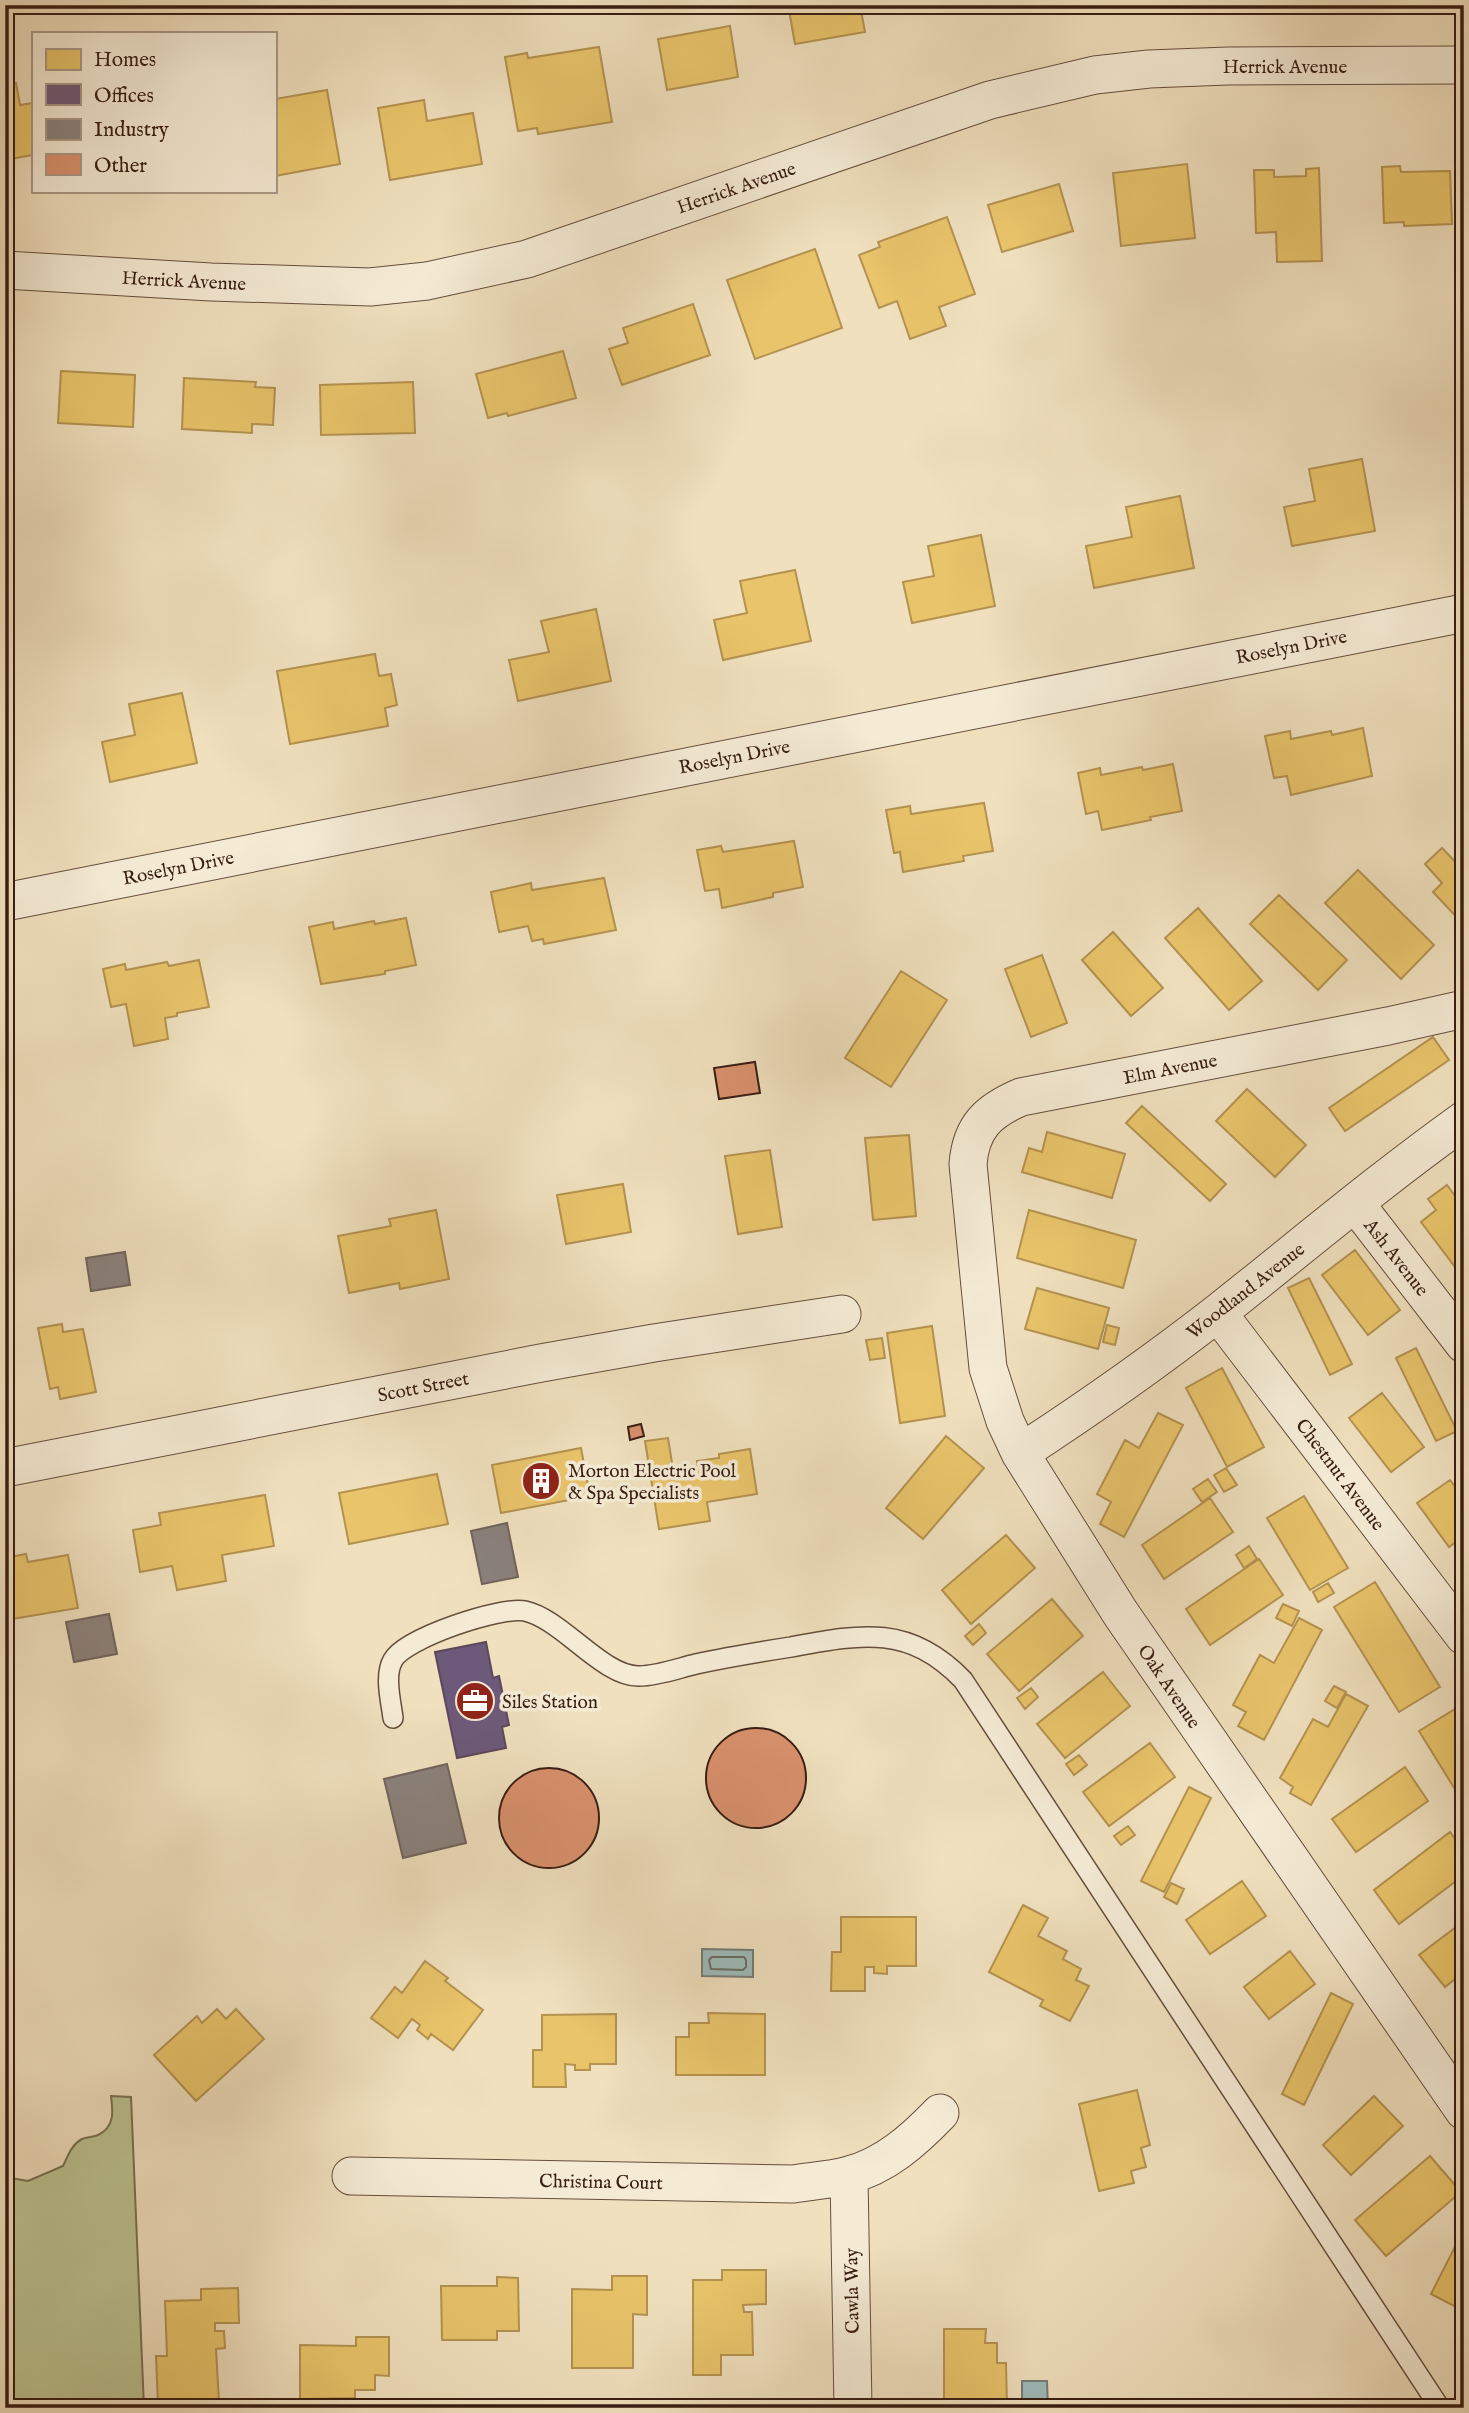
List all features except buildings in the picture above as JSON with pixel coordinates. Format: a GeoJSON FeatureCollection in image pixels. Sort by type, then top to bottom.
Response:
{"type":"FeatureCollection","features":[{"type":"Feature","properties":{"kind":"street","name":"Herrick Avenue"},"geometry":{"type":"LineString","coordinates":[[5,270],[211,282],[370,287],[427,281],[527,259],[990,100],[1042,86],[1095,75],[1149,69],[1464,65]]}},
{"type":"Feature","properties":{"kind":"street","name":"Roselyn Drive"},"geometry":{"type":"LineString","coordinates":[[5,902],[1464,613]]}},
{"type":"Feature","properties":{"kind":"street","name":"Elm Avenue"},"geometry":{"type":"LineString","coordinates":[[972,1220],[969,1148],[979,1126],[992,1111],[1004,1104],[1021,1097],[1464,1009]]}},
{"type":"Feature","properties":{"kind":"street","name":"Woodland Avenue"},"geometry":{"type":"LineString","coordinates":[[1020,1453],[1093,1405],[1218,1312],[1464,1120]]}},
{"type":"Feature","properties":{"kind":"street","name":"Ash Avenue"},"geometry":{"type":"LineString","coordinates":[[1355,1203],[1464,1344]]}},
{"type":"Feature","properties":{"kind":"street","name":"Oak Avenue"},"geometry":{"type":"LineString","coordinates":[[972,1220],[988,1368],[1005,1421],[1020,1453],[1121,1614],[1464,2111]]}},
{"type":"Feature","properties":{"kind":"street","name":"Chestnut Avenue"},"geometry":{"type":"LineString","coordinates":[[1218,1312],[1464,1636]]}},
{"type":"Feature","properties":{"kind":"street","name":"Scott Street"},"geometry":{"type":"LineString","coordinates":[[5,1468],[554,1361],[842,1314]]}},
{"type":"Feature","properties":{"kind":"street","name":"Christina Court"},"geometry":{"type":"LineString","coordinates":[[351,2176],[793,2184],[849,2175],[874,2165],[911,2143],[940,2113]]}},
{"type":"Feature","properties":{"kind":"street","name":"Cawla Way"},"geometry":{"type":"LineString","coordinates":[[849,2175],[853,2408]]}},
{"type":"Feature","properties":{"kind":"lane"},"geometry":{"type":"LineString","coordinates":[[393,1718],[389,1681],[393,1660],[408,1646],[427,1635],[492,1614],[523,1610],[545,1620],[621,1672],[638,1676],[718,1659],[854,1636],[888,1637],[925,1649],[946,1662],[963,1680],[1440,2408]]}},
{"type":"Feature","properties":{"kind":"green space"},"geometry":{"type":"Polygon","coordinates":[[[111,2096],[131,2097],[144,2408],[5,2408],[5,2177],[28,2181],[63,2166],[78,2141],[98,2135],[107,2128],[112,2113],[111,2096]]]}},
{"type":"Feature","properties":{"kind":"water"},"geometry":{"type":"Polygon","coordinates":[[[702,1949],[753,1950],[753,1977],[702,1976],[702,1949]]]}},
{"type":"Feature","properties":{"kind":"water"},"geometry":{"type":"Polygon","coordinates":[[[1022,2381],[1047,2381],[1048,2408],[1022,2408],[1022,2381]]]}},
{"type":"Feature","properties":{"kind":"place","name":"Morton Electric Pool & Spa Specialists"},"geometry":{"type":"Point","coordinates":[541,1481]}},
{"type":"Feature","properties":{"kind":"place","name":"Siles Station"},"geometry":{"type":"Point","coordinates":[475,1701]}}]}
